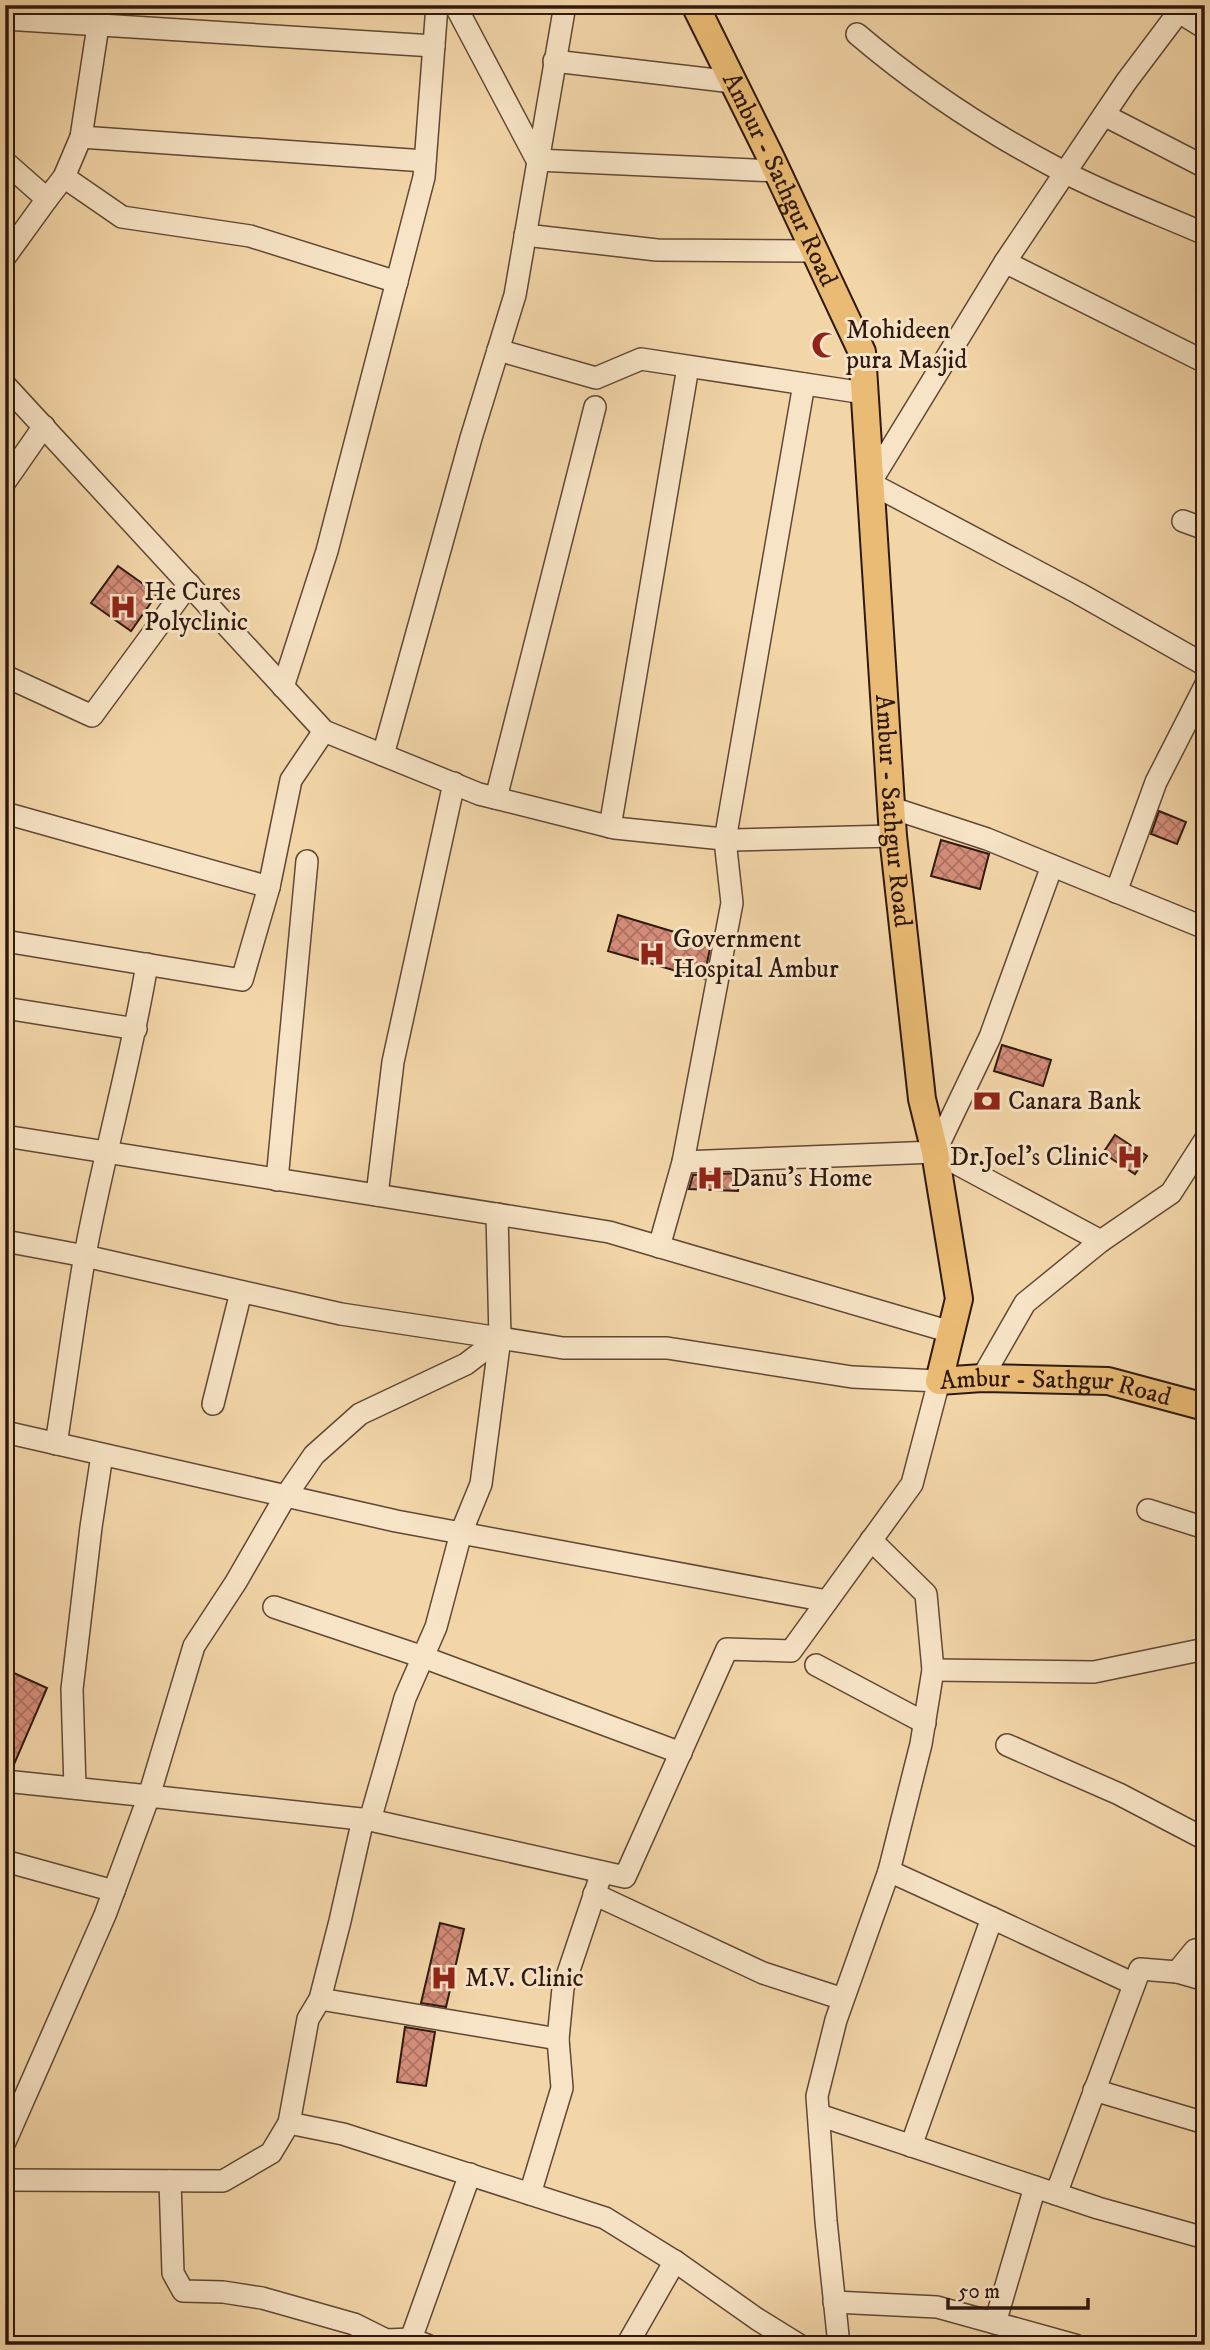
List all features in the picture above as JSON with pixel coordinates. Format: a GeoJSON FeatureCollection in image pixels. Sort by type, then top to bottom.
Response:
{"type":"FeatureCollection","features":[{"type":"Feature","properties":{"kind":"main road","name":"Ambur - Sathgur Road"},"geometry":{"type":"LineString","coordinates":[[695,5],[862,352],[893,836],[922,1099],[935,1152],[959,1299],[939,1381],[982,1378],[1108,1381],[1205,1407]]}},
{"type":"Feature","properties":{"kind":"street"},"geometry":{"type":"LineString","coordinates":[[283,687],[327,551],[424,177],[437,5]]}},
{"type":"Feature","properties":{"kind":"street"},"geometry":{"type":"LineString","coordinates":[[455,5],[537,160]]}},
{"type":"Feature","properties":{"kind":"street"},"geometry":{"type":"LineString","coordinates":[[383,755],[515,295],[565,5]]}},
{"type":"Feature","properties":{"kind":"street"},"geometry":{"type":"LineString","coordinates":[[1205,28],[1181,9],[1104,115],[1005,262],[870,483],[1078,593],[1205,665]]}},
{"type":"Feature","properties":{"kind":"street"},"geometry":{"type":"LineString","coordinates":[[5,19],[434,46]]}},
{"type":"Feature","properties":{"kind":"street"},"geometry":{"type":"LineString","coordinates":[[5,257],[64,177],[81,138],[98,26]]}},
{"type":"Feature","properties":{"kind":"street"},"geometry":{"type":"LineString","coordinates":[[857,34],[899,70],[1026,151],[1065,172],[1205,234]]}},
{"type":"Feature","properties":{"kind":"street"},"geometry":{"type":"LineString","coordinates":[[554,61],[733,82]]}},
{"type":"Feature","properties":{"kind":"street"},"geometry":{"type":"LineString","coordinates":[[1104,115],[1205,167]]}},
{"type":"Feature","properties":{"kind":"street"},"geometry":{"type":"LineString","coordinates":[[81,138],[425,162]]}},
{"type":"Feature","properties":{"kind":"street"},"geometry":{"type":"LineString","coordinates":[[537,160],[777,171]]}},
{"type":"Feature","properties":{"kind":"street"},"geometry":{"type":"LineString","coordinates":[[5,162],[47,199]]}},
{"type":"Feature","properties":{"kind":"street"},"geometry":{"type":"LineString","coordinates":[[64,177],[122,217],[250,236],[397,282]]}},
{"type":"Feature","properties":{"kind":"street"},"geometry":{"type":"LineString","coordinates":[[524,236],[657,250],[814,251]]}},
{"type":"Feature","properties":{"kind":"street"},"geometry":{"type":"LineString","coordinates":[[1005,262],[1205,362]]}},
{"type":"Feature","properties":{"kind":"street"},"geometry":{"type":"LineString","coordinates":[[498,350],[596,378],[641,359],[864,393]]}},
{"type":"Feature","properties":{"kind":"street"},"geometry":{"type":"LineString","coordinates":[[610,827],[688,368]]}},
{"type":"Feature","properties":{"kind":"street"},"geometry":{"type":"LineString","coordinates":[[5,384],[324,731],[496,798],[610,827],[725,840],[893,836]]}},
{"type":"Feature","properties":{"kind":"street"},"geometry":{"type":"LineString","coordinates":[[659,1247],[684,1162],[732,903],[725,840],[804,384]]}},
{"type":"Feature","properties":{"kind":"street"},"geometry":{"type":"LineString","coordinates":[[496,798],[595,407]]}},
{"type":"Feature","properties":{"kind":"street"},"geometry":{"type":"LineString","coordinates":[[5,482],[44,426]]}},
{"type":"Feature","properties":{"kind":"street"},"geometry":{"type":"LineString","coordinates":[[1182,521],[1205,529]]}},
{"type":"Feature","properties":{"kind":"street"},"geometry":{"type":"LineString","coordinates":[[5,676],[92,716],[189,584]]}},
{"type":"Feature","properties":{"kind":"street"},"geometry":{"type":"LineString","coordinates":[[1116,892],[1156,782],[1205,686]]}},
{"type":"Feature","properties":{"kind":"street"},"geometry":{"type":"LineString","coordinates":[[5,941],[242,980],[270,887],[291,780],[324,731]]}},
{"type":"Feature","properties":{"kind":"street"},"geometry":{"type":"LineString","coordinates":[[377,1195],[393,1062],[454,783]]}},
{"type":"Feature","properties":{"kind":"street"},"geometry":{"type":"LineString","coordinates":[[892,808],[987,839],[1205,929]]}},
{"type":"Feature","properties":{"kind":"street"},"geometry":{"type":"LineString","coordinates":[[5,813],[270,887]]}},
{"type":"Feature","properties":{"kind":"street"},"geometry":{"type":"LineString","coordinates":[[277,1180],[307,861]]}},
{"type":"Feature","properties":{"kind":"street"},"geometry":{"type":"LineString","coordinates":[[935,1152],[990,1037],[1052,866]]}},
{"type":"Feature","properties":{"kind":"street"},"geometry":{"type":"LineString","coordinates":[[56,1444],[85,1256],[136,1029],[147,964]]}},
{"type":"Feature","properties":{"kind":"street"},"geometry":{"type":"LineString","coordinates":[[5,1008],[136,1029]]}},
{"type":"Feature","properties":{"kind":"street"},"geometry":{"type":"LineString","coordinates":[[5,1136],[609,1232],[951,1332]]}},
{"type":"Feature","properties":{"kind":"street"},"geometry":{"type":"LineString","coordinates":[[982,1378],[1025,1303],[1101,1241],[1171,1193],[1205,1140]]}},
{"type":"Feature","properties":{"kind":"street"},"geometry":{"type":"LineString","coordinates":[[684,1162],[935,1152],[1101,1241]]}},
{"type":"Feature","properties":{"kind":"street"},"geometry":{"type":"LineString","coordinates":[[5,2180],[223,2181],[271,2153],[289,2123],[308,2019],[320,1999],[366,1819],[405,1698],[436,1627],[461,1533],[481,1484],[500,1338],[497,1214]]}},
{"type":"Feature","properties":{"kind":"street"},"geometry":{"type":"LineString","coordinates":[[5,1241],[85,1256],[341,1314],[563,1348],[667,1348],[852,1377],[939,1381],[912,1484],[791,1651],[727,1649],[625,1877],[366,1819],[5,1781]]}},
{"type":"Feature","properties":{"kind":"street"},"geometry":{"type":"LineString","coordinates":[[213,1404],[242,1292]]}},
{"type":"Feature","properties":{"kind":"street"},"geometry":{"type":"LineString","coordinates":[[5,2142],[114,1891],[149,1797],[194,1647],[236,1582],[285,1497],[314,1455],[360,1414],[466,1364],[500,1338]]}},
{"type":"Feature","properties":{"kind":"street"},"geometry":{"type":"LineString","coordinates":[[5,1432],[285,1497],[461,1533],[827,1601]]}},
{"type":"Feature","properties":{"kind":"street"},"geometry":{"type":"LineString","coordinates":[[75,1788],[72,1689],[102,1455]]}},
{"type":"Feature","properties":{"kind":"street"},"geometry":{"type":"LineString","coordinates":[[1149,1510],[1205,1528]]}},
{"type":"Feature","properties":{"kind":"street"},"geometry":{"type":"LineString","coordinates":[[839,2345],[817,2096],[836,2020],[890,1871],[925,1723],[933,1670],[926,1594],[871,1540]]}},
{"type":"Feature","properties":{"kind":"street"},"geometry":{"type":"LineString","coordinates":[[274,1606],[423,1657],[681,1753]]}},
{"type":"Feature","properties":{"kind":"street"},"geometry":{"type":"LineString","coordinates":[[933,1670],[1094,1672],[1205,1649]]}},
{"type":"Feature","properties":{"kind":"street"},"geometry":{"type":"LineString","coordinates":[[816,1665],[925,1723]]}},
{"type":"Feature","properties":{"kind":"street"},"geometry":{"type":"LineString","coordinates":[[1007,1745],[1119,1794],[1205,1839]]}},
{"type":"Feature","properties":{"kind":"street"},"geometry":{"type":"LineString","coordinates":[[5,1861],[114,1891]]}},
{"type":"Feature","properties":{"kind":"street"},"geometry":{"type":"LineString","coordinates":[[890,1871],[1134,1984]]}},
{"type":"Feature","properties":{"kind":"street"},"geometry":{"type":"LineString","coordinates":[[530,2194],[562,2088],[558,2039],[563,1988],[602,1872]]}},
{"type":"Feature","properties":{"kind":"street"},"geometry":{"type":"LineString","coordinates":[[594,1894],[763,1973],[843,1999]]}},
{"type":"Feature","properties":{"kind":"street"},"geometry":{"type":"LineString","coordinates":[[911,2146],[992,1918]]}},
{"type":"Feature","properties":{"kind":"street"},"geometry":{"type":"LineString","coordinates":[[1177,1972],[1195,1950],[1205,1948]]}},
{"type":"Feature","properties":{"kind":"street"},"geometry":{"type":"LineString","coordinates":[[1056,2194],[1140,1969],[1177,1972],[1205,1980]]}},
{"type":"Feature","properties":{"kind":"street"},"geometry":{"type":"LineString","coordinates":[[320,1999],[558,2039]]}},
{"type":"Feature","properties":{"kind":"street"},"geometry":{"type":"LineString","coordinates":[[1094,2090],[1205,2123]]}},
{"type":"Feature","properties":{"kind":"street"},"geometry":{"type":"LineString","coordinates":[[818,2115],[1056,2194],[1205,2238]]}},
{"type":"Feature","properties":{"kind":"street"},"geometry":{"type":"LineString","coordinates":[[289,2123],[343,2134],[605,2218],[675,2261],[799,2345]]}},
{"type":"Feature","properties":{"kind":"street"},"geometry":{"type":"LineString","coordinates":[[170,2181],[173,2273],[183,2291],[223,2292],[262,2298],[354,2324],[386,2340],[419,2342],[470,2174]]}},
{"type":"Feature","properties":{"kind":"street"},"geometry":{"type":"LineString","coordinates":[[995,2323],[1035,2187]]}},
{"type":"Feature","properties":{"kind":"street"},"geometry":{"type":"LineString","coordinates":[[627,2345],[675,2261]]}},
{"type":"Feature","properties":{"kind":"street"},"geometry":{"type":"LineString","coordinates":[[835,2302],[937,2307],[1075,2345]]}},
{"type":"Feature","properties":{"kind":"building"},"geometry":{"type":"Polygon","coordinates":[[[118,566],[157,594],[131,631],[91,603],[118,566]]]}},
{"type":"Feature","properties":{"kind":"building"},"geometry":{"type":"Polygon","coordinates":[[[1159,811],[1186,822],[1177,844],[1151,834],[1159,811]]]}},
{"type":"Feature","properties":{"kind":"building"},"geometry":{"type":"Polygon","coordinates":[[[941,840],[989,854],[980,889],[931,876],[941,840]]]}},
{"type":"Feature","properties":{"kind":"building"},"geometry":{"type":"Polygon","coordinates":[[[618,915],[711,943],[704,979],[608,951],[618,915]]]}},
{"type":"Feature","properties":{"kind":"building"},"geometry":{"type":"Polygon","coordinates":[[[1002,1045],[1051,1060],[1043,1086],[994,1071],[1002,1045]]]}},
{"type":"Feature","properties":{"kind":"building"},"geometry":{"type":"Polygon","coordinates":[[[1115,1135],[1147,1156],[1135,1174],[1103,1153],[1115,1135]]]}},
{"type":"Feature","properties":{"kind":"building"},"geometry":{"type":"Polygon","coordinates":[[[739,1173],[738,1191],[689,1189],[693,1175],[739,1173]]]}},
{"type":"Feature","properties":{"kind":"building"},"geometry":{"type":"Polygon","coordinates":[[[5,1669],[47,1688],[12,1769],[5,1768],[5,1669]]]}},
{"type":"Feature","properties":{"kind":"building"},"geometry":{"type":"Polygon","coordinates":[[[440,1923],[464,1929],[446,2007],[421,2003],[440,1923]]]}},
{"type":"Feature","properties":{"kind":"building"},"geometry":{"type":"Polygon","coordinates":[[[405,2027],[435,2032],[426,2086],[397,2082],[405,2027]]]}},
{"type":"Feature","properties":{"kind":"place","name":"Mohideen pura Masjid"},"geometry":{"type":"Point","coordinates":[825,345]}},
{"type":"Feature","properties":{"kind":"place","name":"He Cures Polyclinic"},"geometry":{"type":"Point","coordinates":[123,607]}},
{"type":"Feature","properties":{"kind":"place","name":"Government Hospital Ambur"},"geometry":{"type":"Point","coordinates":[652,954]}},
{"type":"Feature","properties":{"kind":"place","name":"Canara Bank"},"geometry":{"type":"Point","coordinates":[987,1101]}},
{"type":"Feature","properties":{"kind":"place","name":"Dr.Joel's Clinic"},"geometry":{"type":"Point","coordinates":[1130,1157]}},
{"type":"Feature","properties":{"kind":"place","name":"Danu's Home"},"geometry":{"type":"Point","coordinates":[710,1178]}},
{"type":"Feature","properties":{"kind":"place","name":"M.V. Clinic"},"geometry":{"type":"Point","coordinates":[444,1978]}}]}
